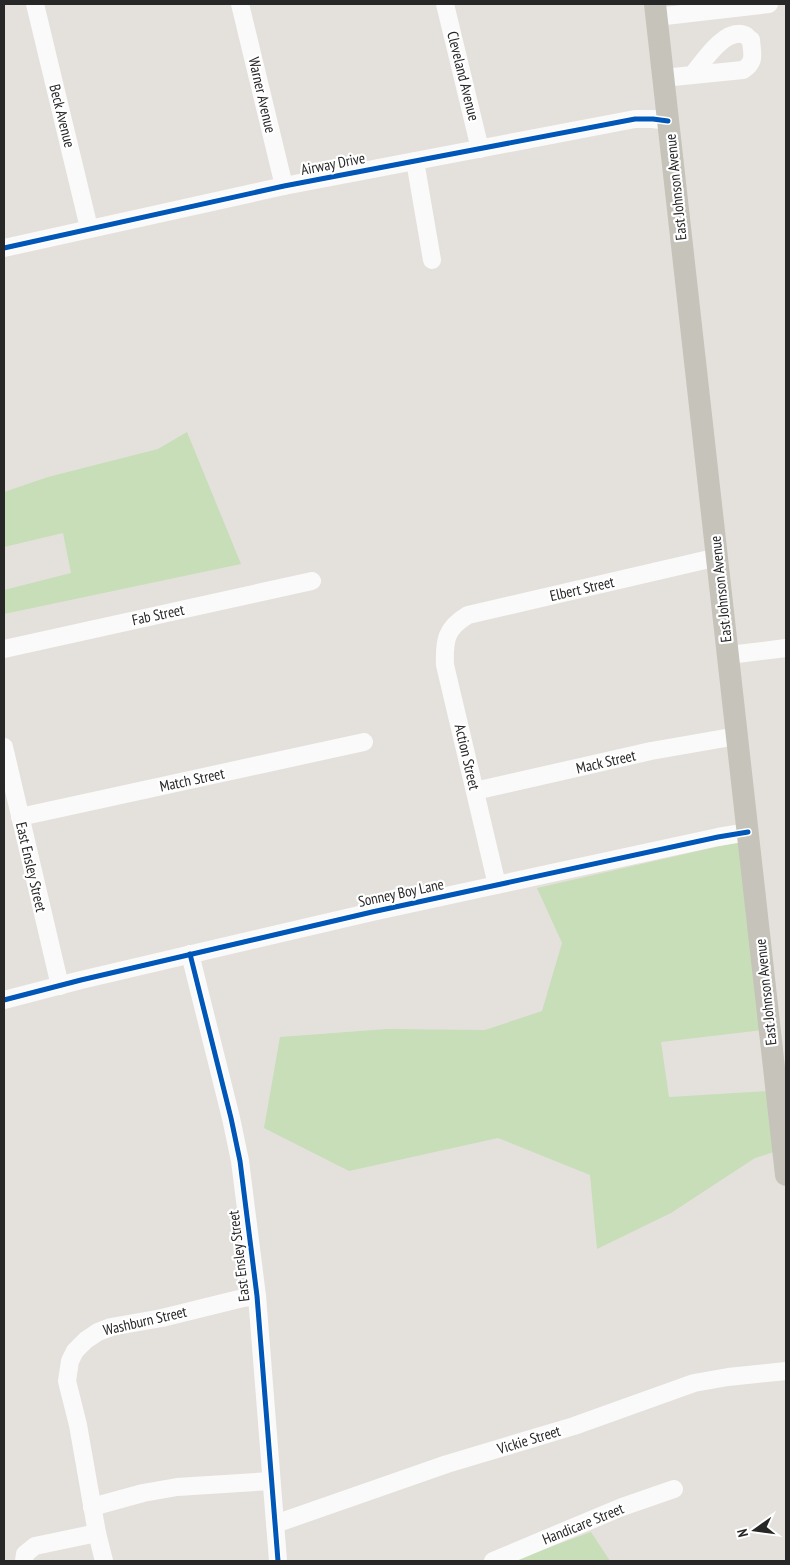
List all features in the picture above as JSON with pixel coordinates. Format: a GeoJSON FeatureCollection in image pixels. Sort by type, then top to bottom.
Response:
{"type":"FeatureCollection","features":[{"type":"Feature","properties":{"kind":"main road","name":"East Johnson Avenue"},"geometry":{"type":"LineString","coordinates":[[655,10],[748,832],[780,1062],[786,1175]]}},
{"type":"Feature","properties":{"kind":"street","name":"Beck Avenue"},"geometry":{"type":"LineString","coordinates":[[35,4],[89,228]]}},
{"type":"Feature","properties":{"kind":"street","name":"Warner Avenue"},"geometry":{"type":"LineString","coordinates":[[240,4],[284,186]]}},
{"type":"Feature","properties":{"kind":"street","name":"Cleveland Avenue"},"geometry":{"type":"LineString","coordinates":[[445,4],[480,149]]}},
{"type":"Feature","properties":{"kind":"street"},"geometry":{"type":"LineString","coordinates":[[655,10],[769,4]]}},
{"type":"Feature","properties":{"kind":"street"},"geometry":{"type":"LineString","coordinates":[[663,78],[693,74]]}},
{"type":"Feature","properties":{"kind":"street","name":"Airway Drive"},"geometry":{"type":"LineString","coordinates":[[4,248],[284,186],[635,119],[653,118],[668,121]]}},
{"type":"Feature","properties":{"kind":"street"},"geometry":{"type":"LineString","coordinates":[[416,161],[432,260]]}},
{"type":"Feature","properties":{"kind":"street","name":"Elbert Street"},"geometry":{"type":"LineString","coordinates":[[451,630],[457,621],[468,615],[718,558]]}},
{"type":"Feature","properties":{"kind":"street","name":"Fab Street"},"geometry":{"type":"LineString","coordinates":[[4,649],[312,581]]}},
{"type":"Feature","properties":{"kind":"street","name":"Action Street"},"geometry":{"type":"LineString","coordinates":[[451,630],[444,648],[445,665],[497,885]]}},
{"type":"Feature","properties":{"kind":"street"},"geometry":{"type":"LineString","coordinates":[[728,655],[786,648]]}},
{"type":"Feature","properties":{"kind":"street","name":"Mack Street"},"geometry":{"type":"LineString","coordinates":[[475,791],[650,752],[737,736]]}},
{"type":"Feature","properties":{"kind":"street","name":"Match Street"},"geometry":{"type":"LineString","coordinates":[[20,817],[364,742]]}},
{"type":"Feature","properties":{"kind":"street","name":"East Ensley Street"},"geometry":{"type":"LineString","coordinates":[[4,747],[60,986]]}},
{"type":"Feature","properties":{"kind":"street","name":"Sonney Boy Lane"},"geometry":{"type":"LineString","coordinates":[[4,1000],[372,912],[748,832]]}},
{"type":"Feature","properties":{"kind":"street","name":"East Ensley Street"},"geometry":{"type":"LineString","coordinates":[[190,954],[238,1152],[257,1296],[278,1561]]}},
{"type":"Feature","properties":{"kind":"street","name":"Washburn Street"},"geometry":{"type":"LineString","coordinates":[[104,1561],[92,1507],[78,1425],[67,1381],[70,1361],[75,1351],[98,1332],[111,1327],[162,1318],[257,1296]]}},
{"type":"Feature","properties":{"kind":"street","name":"Vickie Street"},"geometry":{"type":"LineString","coordinates":[[275,1524],[447,1464],[574,1426],[694,1383],[728,1377],[786,1371]]}},
{"type":"Feature","properties":{"kind":"street"},"geometry":{"type":"LineString","coordinates":[[92,1507],[143,1493],[177,1487],[271,1481]]}},
{"type":"Feature","properties":{"kind":"street","name":"Handicare Street"},"geometry":{"type":"LineString","coordinates":[[493,1561],[622,1507],[674,1489]]}},
{"type":"Feature","properties":{"kind":"street"},"geometry":{"type":"LineString","coordinates":[[24,1561],[25,1554],[35,1546],[97,1533]]}},
{"type":"Feature","properties":{"kind":"green space"},"geometry":{"type":"Polygon","coordinates":[[[187,432],[241,564],[4,614],[4,590],[71,573],[63,533],[4,547],[4,492],[48,477],[158,449],[187,432]]]}},
{"type":"Feature","properties":{"kind":"green space"},"geometry":{"type":"Polygon","coordinates":[[[742,841],[763,1030],[661,1042],[669,1097],[770,1091],[777,1151],[755,1158],[671,1213],[597,1249],[590,1175],[498,1138],[349,1171],[264,1128],[280,1037],[387,1029],[485,1030],[542,1011],[562,943],[537,888],[742,841]]]}},
{"type":"Feature","properties":{"kind":"green space"},"geometry":{"type":"Polygon","coordinates":[[[591,1532],[610,1561],[512,1561],[591,1532]]]}},
{"type":"Feature","properties":{"kind":"cycle path"},"geometry":{"type":"LineString","coordinates":[[4,248],[284,186],[635,119],[668,121]]}},
{"type":"Feature","properties":{"kind":"cycle path"},"geometry":{"type":"LineString","coordinates":[[4,1000],[81,980],[372,912],[748,832]]}},
{"type":"Feature","properties":{"kind":"cycle path"},"geometry":{"type":"LineString","coordinates":[[190,954],[240,1161],[257,1296],[278,1561]]}}]}
